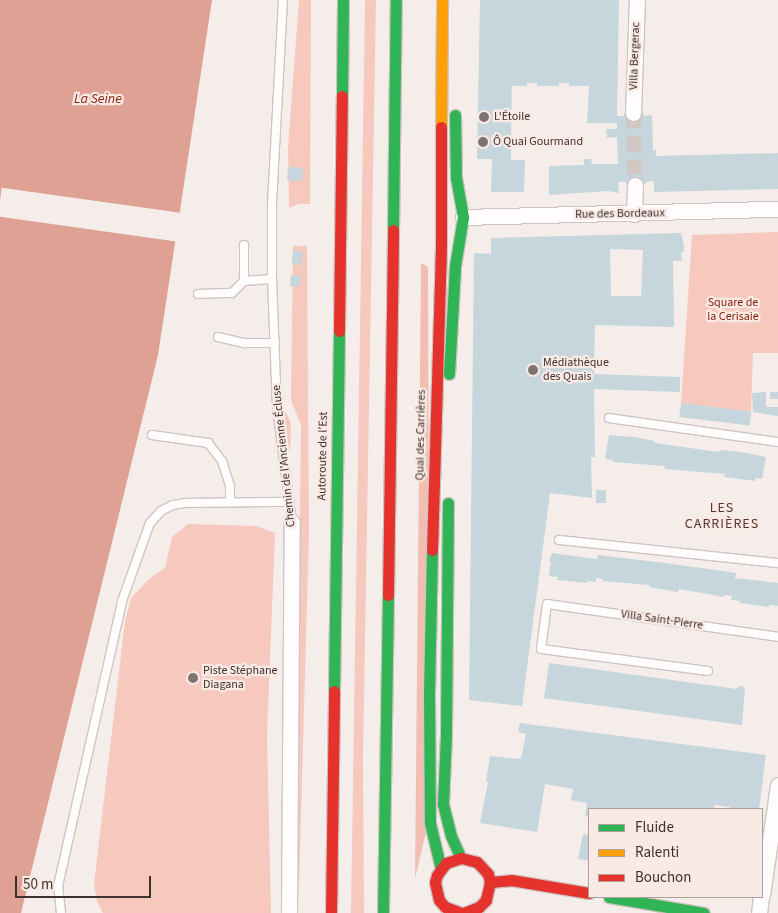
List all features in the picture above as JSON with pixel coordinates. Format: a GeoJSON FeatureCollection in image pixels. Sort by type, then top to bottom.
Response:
{"type":"FeatureCollection","features":[{"type":"Feature","properties":{"kind":"main road","name":"Autoroute de l’Est"},"geometry":{"type":"LineString","coordinates":[[331,913],[344,0]]}},
{"type":"Feature","properties":{"kind":"main road"},"geometry":{"type":"LineString","coordinates":[[383,913],[396,0]]}},
{"type":"Feature","properties":{"kind":"main road","name":"Quai des Carrières"},"geometry":{"type":"LineString","coordinates":[[441,869],[430,823],[429,692],[436,356],[441,225],[442,0]]}},
{"type":"Feature","properties":{"kind":"main road"},"geometry":{"type":"LineString","coordinates":[[452,0],[454,67]]}},
{"type":"Feature","properties":{"kind":"main road"},"geometry":{"type":"LineString","coordinates":[[450,382],[455,266],[462,218],[456,178],[454,105]]}},
{"type":"Feature","properties":{"kind":"main road"},"geometry":{"type":"LineString","coordinates":[[441,211],[453,207],[462,218]]}},
{"type":"Feature","properties":{"kind":"main road"},"geometry":{"type":"LineString","coordinates":[[441,225],[450,230],[462,218]]}},
{"type":"Feature","properties":{"kind":"main road"},"geometry":{"type":"LineString","coordinates":[[448,489],[446,735],[443,804],[451,836],[461,858]]}},
{"type":"Feature","properties":{"kind":"main road"},"geometry":{"type":"LineString","coordinates":[[436,913],[439,900],[435,882],[441,869],[452,860],[461,858],[477,862],[488,874],[490,882],[486,900],[479,907],[462,913],[445,906],[439,900]]}},
{"type":"Feature","properties":{"kind":"main road"},"geometry":{"type":"LineString","coordinates":[[490,882],[511,880],[588,893]]}},
{"type":"Feature","properties":{"kind":"main road"},"geometry":{"type":"LineString","coordinates":[[614,898],[686,912],[704,913]]}},
{"type":"Feature","properties":{"kind":"street","name":"Villa Bergerac"},"geometry":{"type":"LineString","coordinates":[[633,113],[637,0]]}},
{"type":"Feature","properties":{"kind":"street"},"geometry":{"type":"LineString","coordinates":[[634,214],[635,185]]}},
{"type":"Feature","properties":{"kind":"street","name":"Rue des Bordeaux"},"geometry":{"type":"LineString","coordinates":[[462,218],[778,210]]}},
{"type":"Feature","properties":{"kind":"street","name":"Chemin de l'Ancienne Écluse"},"geometry":{"type":"LineString","coordinates":[[289,913],[292,522]]}},
{"type":"Feature","properties":{"kind":"street"},"geometry":{"type":"LineString","coordinates":[[763,889],[778,785]]}},
{"type":"Feature","properties":{"kind":"street"},"geometry":{"type":"LineString","coordinates":[[759,913],[762,898]]}},
{"type":"Feature","properties":{"kind":"lane","name":"Chemin de l'Ancienne Écluse"},"geometry":{"type":"LineString","coordinates":[[283,0],[272,204],[272,279],[277,408],[292,522]]}},
{"type":"Feature","properties":{"kind":"lane"},"geometry":{"type":"LineString","coordinates":[[198,294],[232,293],[244,280],[244,245]]}},
{"type":"Feature","properties":{"kind":"lane"},"geometry":{"type":"LineString","coordinates":[[244,280],[272,279]]}},
{"type":"Feature","properties":{"kind":"lane"},"geometry":{"type":"LineString","coordinates":[[218,337],[244,343],[274,343]]}},
{"type":"Feature","properties":{"kind":"lane"},"geometry":{"type":"LineString","coordinates":[[609,418],[778,442]]}},
{"type":"Feature","properties":{"kind":"lane"},"geometry":{"type":"LineString","coordinates":[[152,435],[208,443],[222,461],[230,486],[230,502]]}},
{"type":"Feature","properties":{"kind":"lane"},"geometry":{"type":"LineString","coordinates":[[61,913],[58,886],[122,601],[143,539],[161,511],[173,505],[230,502],[289,502]]}},
{"type":"Feature","properties":{"kind":"lane"},"geometry":{"type":"LineString","coordinates":[[559,540],[778,563]]}},
{"type":"Feature","properties":{"kind":"lane","name":"Villa Saint-Pierre"},"geometry":{"type":"LineString","coordinates":[[708,671],[541,649],[547,604],[778,636]]}},
{"type":"Feature","properties":{"kind":"green space"},"geometry":{"type":"Polygon","coordinates":[[[299,0],[311,0],[310,204],[299,204],[289,208],[288,147],[299,0]]]}},
{"type":"Feature","properties":{"kind":"green space"},"geometry":{"type":"Polygon","coordinates":[[[365,0],[376,0],[363,756],[364,913],[351,913],[365,0]]]}},
{"type":"Feature","properties":{"kind":"green space","name":"Square de la Cerisaie"},"geometry":{"type":"Polygon","coordinates":[[[778,232],[778,353],[753,353],[751,412],[681,403],[692,235],[778,232]]]}},
{"type":"Feature","properties":{"kind":"green space"},"geometry":{"type":"Polygon","coordinates":[[[293,246],[307,246],[309,532],[299,888],[296,803],[301,425],[291,400],[293,246]]]}},
{"type":"Feature","properties":{"kind":"green space"},"geometry":{"type":"Polygon","coordinates":[[[281,402],[291,423],[290,452],[282,422],[281,402]]]}},
{"type":"Feature","properties":{"kind":"green space","name":"Piste Stéphane Diagana"},"geometry":{"type":"Polygon","coordinates":[[[188,524],[256,526],[275,533],[267,735],[271,913],[103,913],[97,901],[94,884],[125,621],[131,598],[149,579],[165,568],[172,537],[188,524]]]}},
{"type":"Feature","properties":{"kind":"shaded area"},"geometry":{"type":"Polygon","coordinates":[[[421,263],[428,267],[430,815],[415,879],[421,263]]]}},
{"type":"Feature","properties":{"kind":"water","name":"La Seine"},"geometry":{"type":"Polygon","coordinates":[[[0,0],[212,0],[158,355],[21,913],[0,913],[0,0]]]}},
{"type":"Feature","properties":{"kind":"pier"},"geometry":{"type":"Polygon","coordinates":[[[2,188],[182,213],[178,242],[0,217],[2,188]]]}},
{"type":"Feature","properties":{"kind":"building"},"geometry":{"type":"Polygon","coordinates":[[[480,0],[619,0],[617,116],[624,116],[624,113],[644,113],[644,116],[652,115],[653,150],[656,150],[656,156],[778,153],[778,189],[654,192],[654,181],[646,182],[646,184],[626,185],[626,182],[618,182],[619,193],[608,191],[549,195],[549,166],[584,165],[584,159],[591,159],[592,164],[618,164],[617,137],[607,138],[606,129],[617,129],[617,123],[587,123],[589,86],[569,86],[569,83],[559,83],[559,86],[537,86],[537,83],[527,83],[527,86],[512,86],[511,160],[525,160],[524,192],[491,192],[492,159],[477,159],[480,0]]]}},
{"type":"Feature","properties":{"kind":"building"},"geometry":{"type":"Polygon","coordinates":[[[288,167],[303,168],[302,181],[287,180],[288,167]]]}},
{"type":"Feature","properties":{"kind":"building"},"geometry":{"type":"Polygon","coordinates":[[[681,233],[684,246],[684,252],[681,252],[682,261],[673,261],[674,327],[595,325],[594,374],[680,377],[680,392],[594,389],[595,457],[591,457],[592,498],[550,493],[522,706],[469,700],[474,253],[491,254],[491,238],[681,233]],[[610,249],[611,296],[641,296],[643,250],[610,249]]]}},
{"type":"Feature","properties":{"kind":"building"},"geometry":{"type":"Polygon","coordinates":[[[293,251],[303,252],[302,265],[292,264],[293,251]]]}},
{"type":"Feature","properties":{"kind":"building"},"geometry":{"type":"Polygon","coordinates":[[[291,275],[301,276],[300,287],[290,286],[291,275]]]}},
{"type":"Feature","properties":{"kind":"building"},"geometry":{"type":"Polygon","coordinates":[[[766,392],[766,407],[778,407],[778,416],[753,412],[752,393],[766,392]]]}},
{"type":"Feature","properties":{"kind":"building"},"geometry":{"type":"Polygon","coordinates":[[[770,392],[778,392],[778,399],[770,399],[770,392]]]}},
{"type":"Feature","properties":{"kind":"building"},"geometry":{"type":"Polygon","coordinates":[[[681,403],[751,412],[750,426],[679,417],[681,403]]]}},
{"type":"Feature","properties":{"kind":"building"},"geometry":{"type":"Polygon","coordinates":[[[609,435],[634,437],[655,441],[655,443],[719,452],[720,450],[740,452],[766,457],[762,479],[755,478],[755,481],[724,477],[725,474],[664,469],[665,466],[613,462],[613,460],[605,459],[609,435]]]}},
{"type":"Feature","properties":{"kind":"building"},"geometry":{"type":"Polygon","coordinates":[[[596,490],[606,490],[606,503],[596,503],[596,490]]]}},
{"type":"Feature","properties":{"kind":"building"},"geometry":{"type":"Polygon","coordinates":[[[552,553],[597,559],[598,555],[736,573],[735,578],[778,583],[778,606],[769,605],[769,607],[739,603],[740,601],[731,600],[732,596],[725,595],[724,597],[679,589],[678,592],[649,587],[649,585],[603,581],[603,579],[596,578],[596,582],[587,581],[587,583],[557,580],[558,577],[549,576],[551,562],[549,562],[552,553]]]}},
{"type":"Feature","properties":{"kind":"building"},"geometry":{"type":"Polygon","coordinates":[[[549,663],[737,689],[738,686],[745,687],[742,725],[544,698],[549,663]]]}},
{"type":"Feature","properties":{"kind":"building"},"geometry":{"type":"Polygon","coordinates":[[[520,723],[766,755],[759,808],[730,808],[714,805],[714,808],[588,808],[588,817],[585,816],[587,803],[571,800],[573,789],[545,784],[537,832],[480,823],[488,782],[486,782],[490,756],[521,759],[526,734],[518,732],[520,723]]]}},
{"type":"Feature","properties":{"kind":"building"},"geometry":{"type":"Polygon","coordinates":[[[583,834],[588,835],[588,861],[578,859],[583,834]]]}},
{"type":"Feature","properties":{"kind":"tunnel"},"geometry":{"type":"LineString","coordinates":[[633,113],[635,185]]}},
{"type":"Feature","properties":{"kind":"traffic: fast"},"geometry":{"type":"LineString","coordinates":[[342,96],[343,0]]}},
{"type":"Feature","properties":{"kind":"traffic: fast"},"geometry":{"type":"LineString","coordinates":[[393,230],[396,0]]}},
{"type":"Feature","properties":{"kind":"traffic: fast"},"geometry":{"type":"LineString","coordinates":[[449,374],[455,266],[463,217],[456,178],[455,115]]}},
{"type":"Feature","properties":{"kind":"traffic: fast"},"geometry":{"type":"LineString","coordinates":[[334,691],[339,331]]}},
{"type":"Feature","properties":{"kind":"traffic: fast"},"geometry":{"type":"LineString","coordinates":[[448,503],[446,735],[443,804],[451,836],[461,858]]}},
{"type":"Feature","properties":{"kind":"traffic: fast"},"geometry":{"type":"LineString","coordinates":[[432,550],[429,693],[430,823],[441,869]]}},
{"type":"Feature","properties":{"kind":"traffic: fast"},"geometry":{"type":"LineString","coordinates":[[383,913],[388,595]]}},
{"type":"Feature","properties":{"kind":"traffic: fast"},"geometry":{"type":"LineString","coordinates":[[615,898],[704,913]]}},
{"type":"Feature","properties":{"kind":"traffic: slow"},"geometry":{"type":"LineString","coordinates":[[441,127],[442,0]]}},
{"type":"Feature","properties":{"kind":"traffic: jam"},"geometry":{"type":"LineString","coordinates":[[339,331],[342,96]]}},
{"type":"Feature","properties":{"kind":"traffic: jam"},"geometry":{"type":"LineString","coordinates":[[432,550],[441,246],[441,127]]}},
{"type":"Feature","properties":{"kind":"traffic: jam"},"geometry":{"type":"LineString","coordinates":[[388,595],[393,230]]}},
{"type":"Feature","properties":{"kind":"traffic: jam"},"geometry":{"type":"LineString","coordinates":[[331,913],[334,691]]}},
{"type":"Feature","properties":{"kind":"traffic: jam"},"geometry":{"type":"LineString","coordinates":[[461,913],[445,907],[439,900],[435,882],[437,875],[446,863],[461,858],[477,862],[488,874],[490,882],[486,900],[479,907],[463,913]]}},
{"type":"Feature","properties":{"kind":"traffic: jam"},"geometry":{"type":"LineString","coordinates":[[490,882],[511,880],[588,893]]}},
{"type":"Feature","properties":{"kind":"place","name":"L'Étoile"},"geometry":{"type":"Point","coordinates":[484,117]}},
{"type":"Feature","properties":{"kind":"place","name":"Ô Quai Gourmand"},"geometry":{"type":"Point","coordinates":[483,142]}},
{"type":"Feature","properties":{"kind":"place","name":"Médiathèque des Quais"},"geometry":{"type":"Point","coordinates":[533,370]}},
{"type":"Feature","properties":{"kind":"place","name":"Piste Stéphane Diagana"},"geometry":{"type":"Point","coordinates":[193,678]}},
{"type":"Feature","properties":{"kind":"district","name":"LES CARRIÈRES"},"geometry":{"type":"Point","coordinates":[722,516]}}]}
